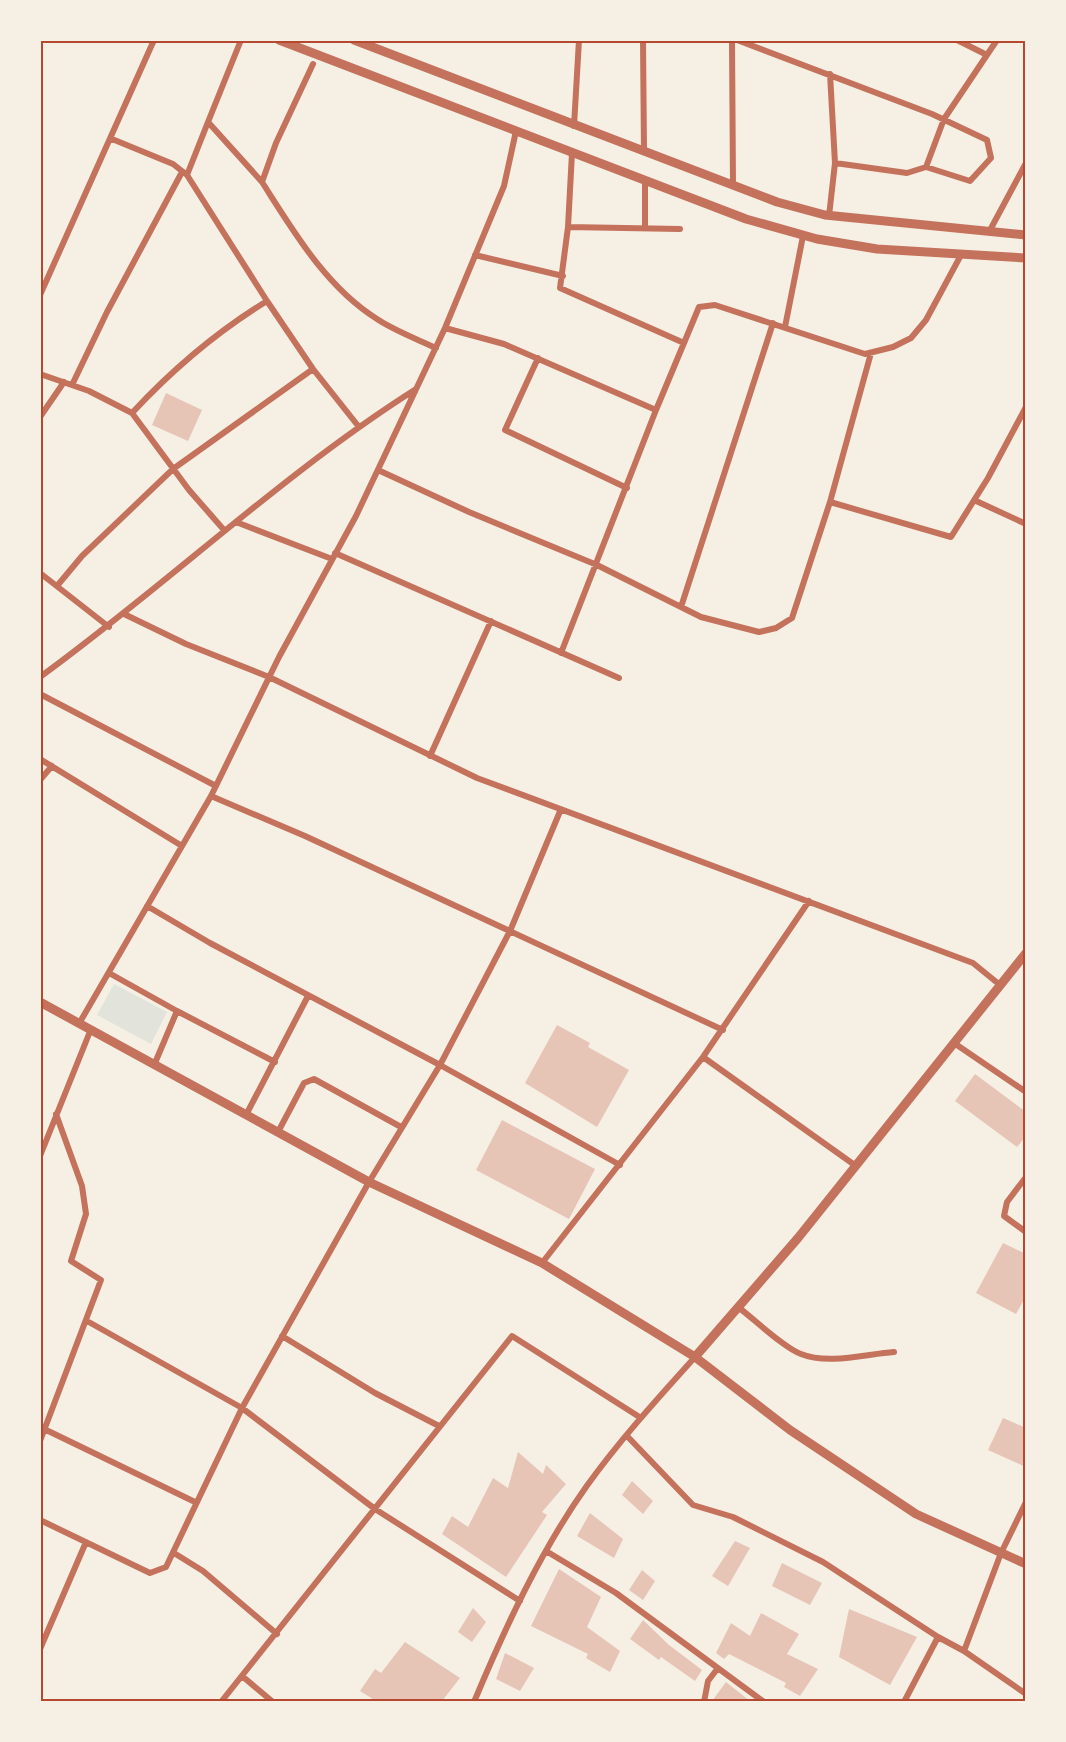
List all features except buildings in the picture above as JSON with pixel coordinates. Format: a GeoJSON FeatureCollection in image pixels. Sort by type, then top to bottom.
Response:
{"type":"FeatureCollection","features":[{"type":"Feature","properties":{"kind":"street"},"geometry":{"type":"LineString","coordinates":[[40,295],[112,139],[154,40]]}},
{"type":"Feature","properties":{"kind":"street"},"geometry":{"type":"LineString","coordinates":[[72,385],[107,312],[185,173],[241,40]]}},
{"type":"Feature","properties":{"kind":"street"},"geometry":{"type":"LineString","coordinates":[[279,40],[746,219],[804,236],[877,249],[1026,258]]}},
{"type":"Feature","properties":{"kind":"street"},"geometry":{"type":"LineString","coordinates":[[354,40],[777,202],[829,216],[1026,235]]}},
{"type":"Feature","properties":{"kind":"street"},"geometry":{"type":"LineString","coordinates":[[574,126],[579,40]]}},
{"type":"Feature","properties":{"kind":"street"},"geometry":{"type":"LineString","coordinates":[[643,40],[644,152]]}},
{"type":"Feature","properties":{"kind":"street"},"geometry":{"type":"LineString","coordinates":[[732,40],[733,186]]}},
{"type":"Feature","properties":{"kind":"street"},"geometry":{"type":"LineString","coordinates":[[737,40],[944,119],[987,140],[990,158],[970,181],[926,167],[907,173],[835,163]]}},
{"type":"Feature","properties":{"kind":"street"},"geometry":{"type":"LineString","coordinates":[[957,40],[987,55]]}},
{"type":"Feature","properties":{"kind":"street"},"geometry":{"type":"LineString","coordinates":[[926,167],[944,119],[997,40]]}},
{"type":"Feature","properties":{"kind":"street"},"geometry":{"type":"LineString","coordinates":[[262,182],[276,143],[313,64]]}},
{"type":"Feature","properties":{"kind":"street"},"geometry":{"type":"LineString","coordinates":[[829,216],[835,163],[830,74]]}},
{"type":"Feature","properties":{"kind":"street"},"geometry":{"type":"LineString","coordinates":[[208,122],[262,182],[297,236],[338,288],[377,320],[436,348]]}},
{"type":"Feature","properties":{"kind":"street"},"geometry":{"type":"LineString","coordinates":[[80,1022],[211,796],[269,677],[378,470],[445,328],[504,186],[516,131]]}},
{"type":"Feature","properties":{"kind":"street"},"geometry":{"type":"LineString","coordinates":[[112,139],[173,164],[185,173],[313,369],[359,427]]}},
{"type":"Feature","properties":{"kind":"street"},"geometry":{"type":"LineString","coordinates":[[572,153],[568,227],[560,288],[684,343]]}},
{"type":"Feature","properties":{"kind":"street"},"geometry":{"type":"LineString","coordinates":[[989,232],[1026,163]]}},
{"type":"Feature","properties":{"kind":"street"},"geometry":{"type":"LineString","coordinates":[[645,181],[645,228]]}},
{"type":"Feature","properties":{"kind":"street"},"geometry":{"type":"LineString","coordinates":[[568,227],[680,229]]}},
{"type":"Feature","properties":{"kind":"street"},"geometry":{"type":"LineString","coordinates":[[785,327],[804,236]]}},
{"type":"Feature","properties":{"kind":"street"},"geometry":{"type":"LineString","coordinates":[[475,255],[563,276]]}},
{"type":"Feature","properties":{"kind":"street"},"geometry":{"type":"LineString","coordinates":[[561,653],[699,307],[708,304],[865,354],[871,353],[893,348],[911,338],[926,320],[961,255]]}},
{"type":"Feature","properties":{"kind":"street"},"geometry":{"type":"LineString","coordinates":[[132,413],[164,381],[239,318],[267,301]]}},
{"type":"Feature","properties":{"kind":"street"},"geometry":{"type":"LineString","coordinates":[[681,607],[773,323]]}},
{"type":"Feature","properties":{"kind":"street"},"geometry":{"type":"LineString","coordinates":[[445,328],[504,344],[656,410]]}},
{"type":"Feature","properties":{"kind":"street"},"geometry":{"type":"LineString","coordinates":[[378,470],[470,512],[597,565],[701,617],[759,632],[776,628],[792,618],[830,502],[871,353]]}},
{"type":"Feature","properties":{"kind":"street"},"geometry":{"type":"LineString","coordinates":[[537,358],[505,430],[627,488]]}},
{"type":"Feature","properties":{"kind":"street"},"geometry":{"type":"LineString","coordinates":[[57,586],[82,556],[173,469],[313,369]]}},
{"type":"Feature","properties":{"kind":"street"},"geometry":{"type":"LineString","coordinates":[[40,374],[72,385],[132,413],[173,469],[224,530]]}},
{"type":"Feature","properties":{"kind":"street"},"geometry":{"type":"LineString","coordinates":[[40,417],[64,382]]}},
{"type":"Feature","properties":{"kind":"street"},"geometry":{"type":"LineString","coordinates":[[40,677],[109,627],[224,530],[359,427],[416,389]]}},
{"type":"Feature","properties":{"kind":"street"},"geometry":{"type":"LineString","coordinates":[[830,502],[951,537],[1026,407]]}},
{"type":"Feature","properties":{"kind":"street"},"geometry":{"type":"LineString","coordinates":[[974,500],[1026,525]]}},
{"type":"Feature","properties":{"kind":"street"},"geometry":{"type":"LineString","coordinates":[[236,522],[334,556],[491,621],[619,678]]}},
{"type":"Feature","properties":{"kind":"street"},"geometry":{"type":"LineString","coordinates":[[40,573],[109,627]]}},
{"type":"Feature","properties":{"kind":"street"},"geometry":{"type":"LineString","coordinates":[[124,614],[186,644],[269,677],[477,778],[973,963],[1000,985]]}},
{"type":"Feature","properties":{"kind":"street"},"geometry":{"type":"LineString","coordinates":[[430,756],[491,621]]}},
{"type":"Feature","properties":{"kind":"street"},"geometry":{"type":"LineString","coordinates":[[40,694],[216,786]]}},
{"type":"Feature","properties":{"kind":"street"},"geometry":{"type":"LineString","coordinates":[[40,759],[182,846]]}},
{"type":"Feature","properties":{"kind":"street"},"geometry":{"type":"LineString","coordinates":[[40,780],[52,766]]}},
{"type":"Feature","properties":{"kind":"street"},"geometry":{"type":"LineString","coordinates":[[211,796],[305,836],[723,1030]]}},
{"type":"Feature","properties":{"kind":"street"},"geometry":{"type":"LineString","coordinates":[[40,1520],[150,1573],[166,1567],[195,1502],[242,1408],[369,1182],[440,1065],[510,932],[561,809]]}},
{"type":"Feature","properties":{"kind":"street"},"geometry":{"type":"LineString","coordinates":[[543,1263],[723,1030],[809,901]]}},
{"type":"Feature","properties":{"kind":"street"},"geometry":{"type":"LineString","coordinates":[[147,906],[620,1165]]}},
{"type":"Feature","properties":{"kind":"street"},"geometry":{"type":"LineString","coordinates":[[474,1701],[520,1600],[546,1551],[586,1486],[628,1437],[641,1418],[798,1238],[1026,953]]}},
{"type":"Feature","properties":{"kind":"street"},"geometry":{"type":"LineString","coordinates":[[109,973],[275,1062]]}},
{"type":"Feature","properties":{"kind":"street"},"geometry":{"type":"LineString","coordinates":[[246,1115],[308,996]]}},
{"type":"Feature","properties":{"kind":"street"},"geometry":{"type":"LineString","coordinates":[[40,1002],[369,1182],[543,1263],[695,1357],[790,1430],[916,1514],[1026,1564]]}},
{"type":"Feature","properties":{"kind":"street"},"geometry":{"type":"LineString","coordinates":[[155,1063],[177,1011]]}},
{"type":"Feature","properties":{"kind":"street"},"geometry":{"type":"LineString","coordinates":[[40,1156],[91,1028]]}},
{"type":"Feature","properties":{"kind":"street"},"geometry":{"type":"LineString","coordinates":[[954,1043],[1026,1092]]}},
{"type":"Feature","properties":{"kind":"street"},"geometry":{"type":"LineString","coordinates":[[703,1057],[856,1166]]}},
{"type":"Feature","properties":{"kind":"street"},"geometry":{"type":"LineString","coordinates":[[279,1132],[304,1083],[314,1079],[401,1128]]}},
{"type":"Feature","properties":{"kind":"street"},"geometry":{"type":"LineString","coordinates":[[40,1441],[101,1280],[70,1261],[86,1214],[82,1186],[56,1114]]}},
{"type":"Feature","properties":{"kind":"street"},"geometry":{"type":"LineString","coordinates":[[1026,1177],[1007,1202],[1004,1216],[1026,1232]]}},
{"type":"Feature","properties":{"kind":"street"},"geometry":{"type":"LineString","coordinates":[[738,1307],[799,1354],[813,1358],[894,1352]]}},
{"type":"Feature","properties":{"kind":"street"},"geometry":{"type":"LineString","coordinates":[[87,1322],[242,1408],[375,1509],[520,1600]]}},
{"type":"Feature","properties":{"kind":"street"},"geometry":{"type":"LineString","coordinates":[[221,1701],[277,1634],[512,1335],[641,1418]]}},
{"type":"Feature","properties":{"kind":"street"},"geometry":{"type":"LineString","coordinates":[[282,1336],[375,1393],[439,1426]]}},
{"type":"Feature","properties":{"kind":"street"},"geometry":{"type":"LineString","coordinates":[[43,1429],[195,1502]]}},
{"type":"Feature","properties":{"kind":"street"},"geometry":{"type":"LineString","coordinates":[[628,1437],[693,1505],[733,1517],[823,1562],[938,1637],[964,1651],[1026,1694]]}},
{"type":"Feature","properties":{"kind":"street"},"geometry":{"type":"LineString","coordinates":[[964,1651],[1001,1553],[1026,1502]]}},
{"type":"Feature","properties":{"kind":"street"},"geometry":{"type":"LineString","coordinates":[[40,1649],[86,1542]]}},
{"type":"Feature","properties":{"kind":"street"},"geometry":{"type":"LineString","coordinates":[[546,1551],[616,1593],[764,1701]]}},
{"type":"Feature","properties":{"kind":"street"},"geometry":{"type":"LineString","coordinates":[[174,1553],[202,1571],[277,1634]]}},
{"type":"Feature","properties":{"kind":"street"},"geometry":{"type":"LineString","coordinates":[[904,1701],[938,1637]]}},
{"type":"Feature","properties":{"kind":"street"},"geometry":{"type":"LineString","coordinates":[[704,1701],[708,1682],[718,1668]]}},
{"type":"Feature","properties":{"kind":"street"},"geometry":{"type":"LineString","coordinates":[[242,1676],[273,1701]]}},
{"type":"Feature","properties":{"kind":"shaded area"},"geometry":{"type":"Polygon","coordinates":[[[114,984],[167,1012],[151,1044],[97,1015],[114,984]]]}}]}
